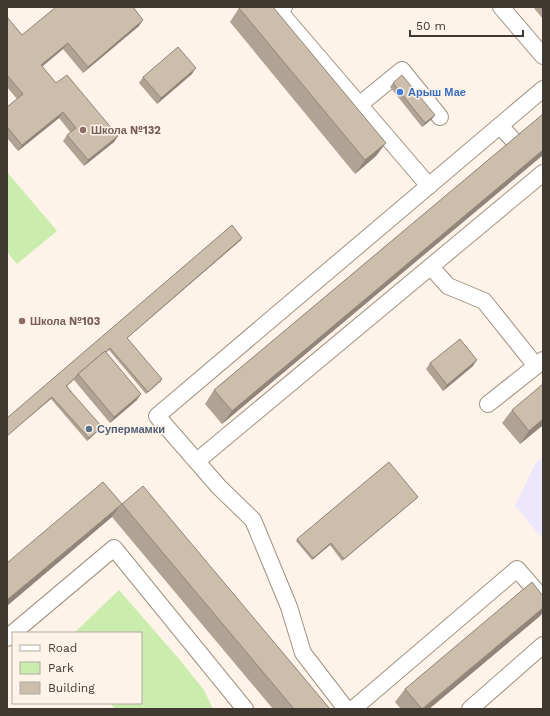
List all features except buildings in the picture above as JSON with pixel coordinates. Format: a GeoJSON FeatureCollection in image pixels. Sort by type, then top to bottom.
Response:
{"type":"FeatureCollection","features":[{"type":"Feature","properties":{"kind":"lane"},"geometry":{"type":"LineString","coordinates":[[284,7],[279,11],[429,186]]}},
{"type":"Feature","properties":{"kind":"lane"},"geometry":{"type":"LineString","coordinates":[[501,7],[543,56]]}},
{"type":"Feature","properties":{"kind":"lane"},"geometry":{"type":"LineString","coordinates":[[359,105],[402,70],[440,117]]}},
{"type":"Feature","properties":{"kind":"lane"},"geometry":{"type":"LineString","coordinates":[[346,709],[303,653],[290,607],[253,520],[219,487],[157,416],[543,89]]}},
{"type":"Feature","properties":{"kind":"lane"},"geometry":{"type":"LineString","coordinates":[[500,126],[516,143]]}},
{"type":"Feature","properties":{"kind":"lane"},"geometry":{"type":"LineString","coordinates":[[197,461],[431,267],[539,170]]}},
{"type":"Feature","properties":{"kind":"lane"},"geometry":{"type":"LineString","coordinates":[[431,267],[448,286],[484,301],[540,363],[488,404]]}},
{"type":"Feature","properties":{"kind":"lane"},"geometry":{"type":"LineString","coordinates":[[14,632],[114,548],[245,709]]}},
{"type":"Feature","properties":{"kind":"lane"},"geometry":{"type":"LineString","coordinates":[[353,709],[517,569],[543,599]]}},
{"type":"Feature","properties":{"kind":"lane"},"geometry":{"type":"LineString","coordinates":[[470,709],[543,645]]}},
{"type":"Feature","properties":{"kind":"shaded area"},"geometry":{"type":"Polygon","coordinates":[[[543,457],[543,539],[515,506],[535,464],[543,457]]]}},
{"type":"Feature","properties":{"kind":"green space"},"geometry":{"type":"Polygon","coordinates":[[[7,172],[57,231],[17,264],[7,252],[7,172]]]}},
{"type":"Feature","properties":{"kind":"green space"},"geometry":{"type":"Polygon","coordinates":[[[119,590],[204,690],[213,709],[115,709],[111,704],[142,704],[142,632],[75,632],[119,590]]]}},
{"type":"Feature","properties":{"kind":"place","name":"Арыш Мае"},"geometry":{"type":"Point","coordinates":[400,92]}},
{"type":"Feature","properties":{"kind":"place","name":"Школа №132"},"geometry":{"type":"Point","coordinates":[83,130]}},
{"type":"Feature","properties":{"kind":"place","name":"Школа №103"},"geometry":{"type":"Point","coordinates":[22,321]}},
{"type":"Feature","properties":{"kind":"place","name":"Супермамки"},"geometry":{"type":"Point","coordinates":[89,429]}}]}
